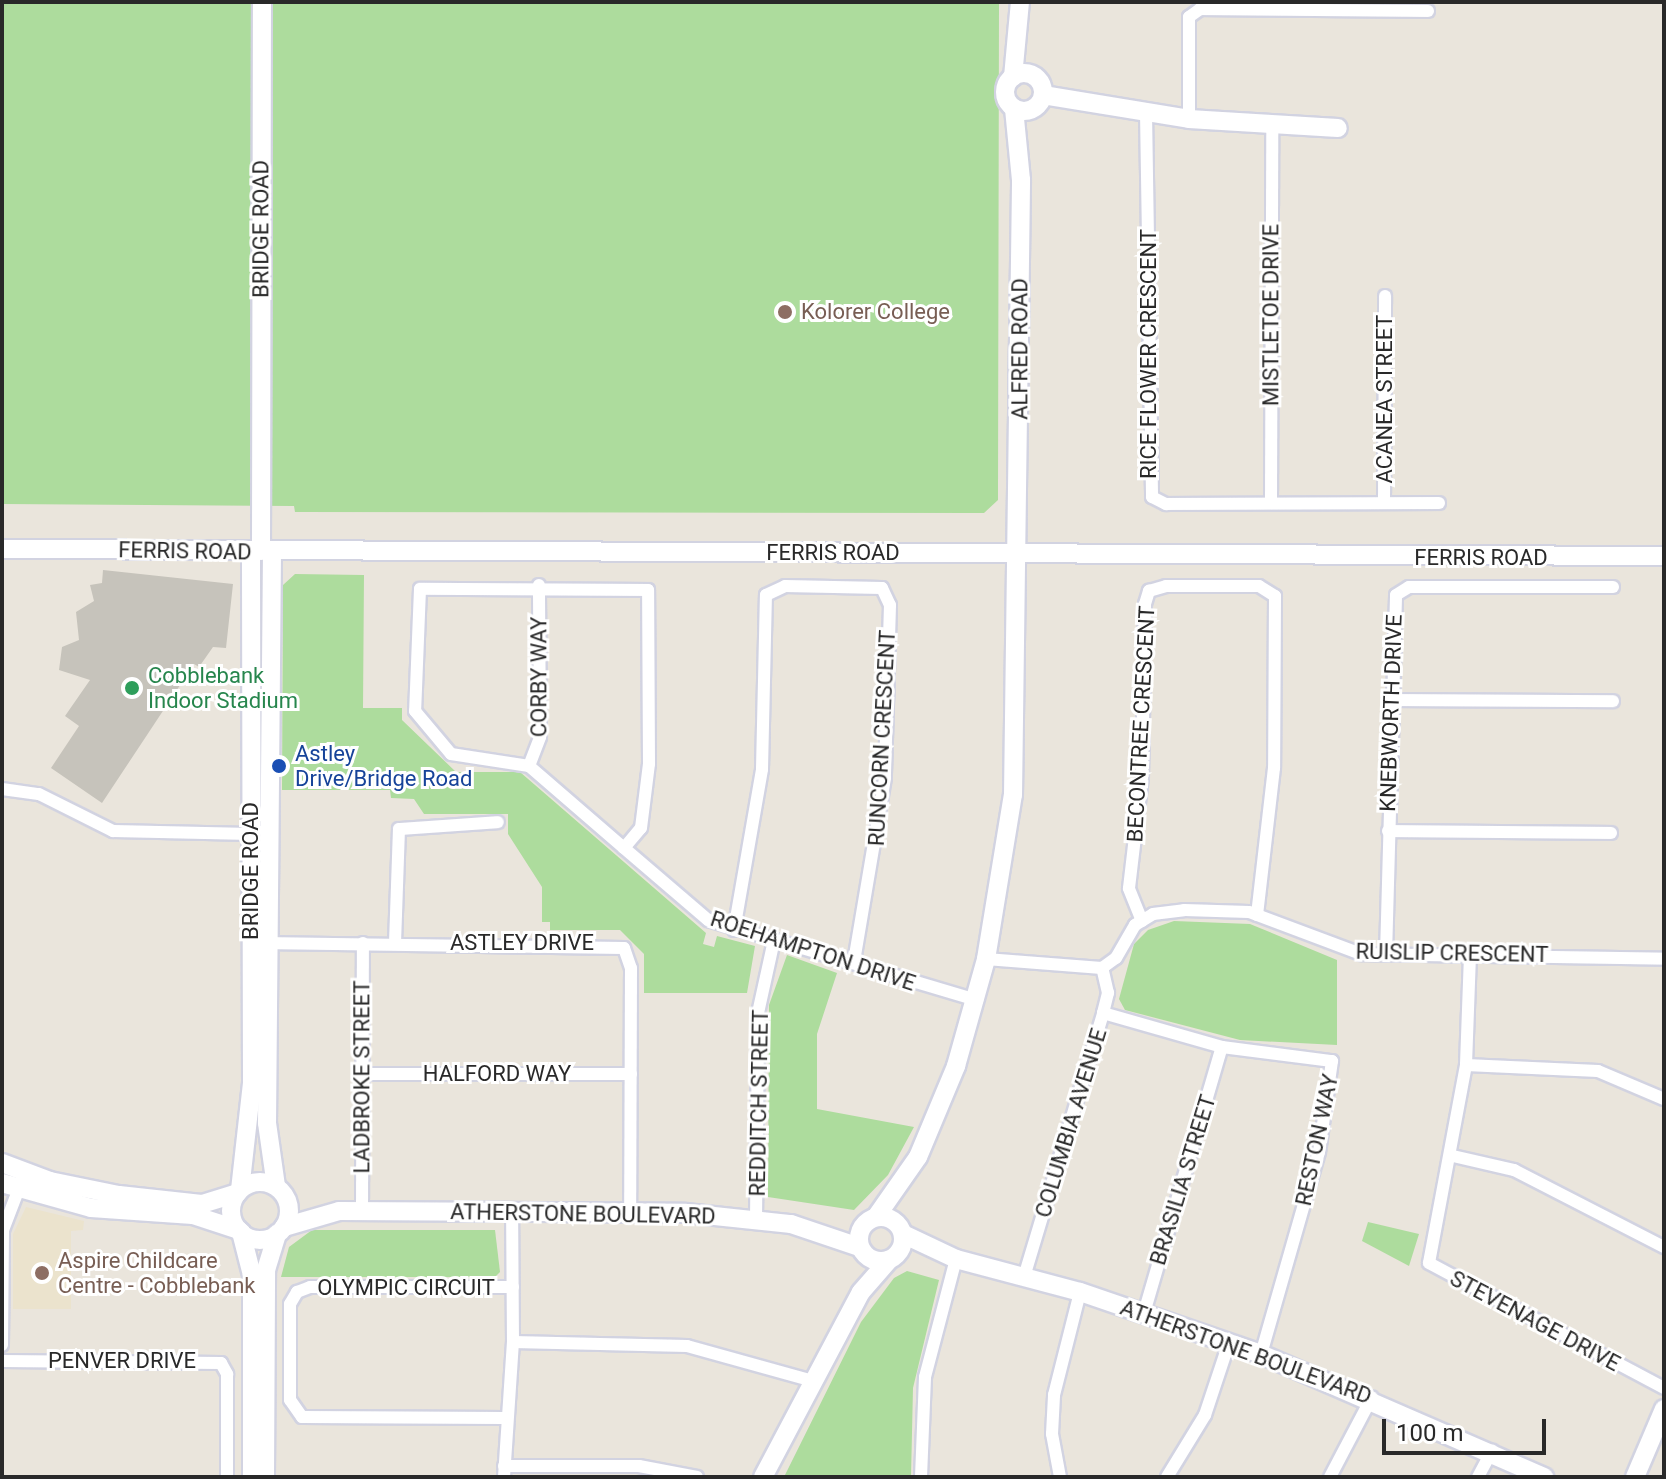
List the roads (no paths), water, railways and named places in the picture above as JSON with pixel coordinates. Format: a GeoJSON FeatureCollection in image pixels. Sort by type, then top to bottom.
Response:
{"type":"FeatureCollection","features":[{"type":"Feature","properties":{"kind":"street","name":"BRIDGE ROAD"},"geometry":{"type":"LineString","coordinates":[[238,1192],[250,1135],[258,943],[262,2]]}},
{"type":"Feature","properties":{"kind":"street"},"geometry":{"type":"LineString","coordinates":[[1020,2],[1022,76],[1030,105],[1146,112],[1272,128],[1338,128]]}},
{"type":"Feature","properties":{"kind":"street"},"geometry":{"type":"LineString","coordinates":[[1189,119],[1189,17],[1200,9],[1428,11]]}},
{"type":"Feature","properties":{"kind":"street","name":"ALFRED ROAD"},"geometry":{"type":"LineString","coordinates":[[900,1189],[941,1107],[977,1000],[1013,795],[1020,553],[1021,145],[1030,105],[1005,94],[1022,76]]}},
{"type":"Feature","properties":{"kind":"street","name":"RICE FLOWER CRESCENT"},"geometry":{"type":"LineString","coordinates":[[1146,112],[1150,494],[1161,504],[1439,503]]}},
{"type":"Feature","properties":{"kind":"street","name":"MISTLETOE DRIVE"},"geometry":{"type":"LineString","coordinates":[[1271,503],[1272,128]]}},
{"type":"Feature","properties":{"kind":"street","name":"ACANEA STREET"},"geometry":{"type":"LineString","coordinates":[[1384,502],[1385,296]]}},
{"type":"Feature","properties":{"kind":"street","name":"FERRIS ROAD"},"geometry":{"type":"LineString","coordinates":[[2,549],[1664,556]]}},
{"type":"Feature","properties":{"kind":"street","name":"BRIDGE ROAD"},"geometry":{"type":"LineString","coordinates":[[261,551],[251,834],[267,1134],[277,1188]]}},
{"type":"Feature","properties":{"kind":"street"},"geometry":{"type":"LineString","coordinates":[[529,766],[457,757],[421,723],[415,702],[416,596],[432,585],[641,586],[651,593],[649,764],[641,828],[624,848]]}},
{"type":"Feature","properties":{"kind":"street","name":"CORBY WAY"},"geometry":{"type":"LineString","coordinates":[[529,766],[540,737],[539,585]]}},
{"type":"Feature","properties":{"kind":"street","name":"RUNCORN CRESCENT"},"geometry":{"type":"LineString","coordinates":[[734,930],[762,769],[766,595],[785,586],[882,588],[890,605],[885,778],[854,961]]}},
{"type":"Feature","properties":{"kind":"street","name":"BECONTREE CRESCENT"},"geometry":{"type":"LineString","coordinates":[[1142,921],[1129,888],[1142,777],[1145,604],[1149,591],[1166,586],[1259,586],[1275,596],[1274,768],[1257,915]]}},
{"type":"Feature","properties":{"kind":"street","name":"KNEBWORTH DRIVE"},"geometry":{"type":"LineString","coordinates":[[1386,955],[1394,601],[1403,589],[1613,587]]}},
{"type":"Feature","properties":{"kind":"street"},"geometry":{"type":"LineString","coordinates":[[1394,700],[1613,701]]}},
{"type":"Feature","properties":{"kind":"street","name":"ROEHAMPTON DRIVE"},"geometry":{"type":"LineString","coordinates":[[529,766],[708,920],[734,930],[854,961],[902,982],[977,1000]]}},
{"type":"Feature","properties":{"kind":"street"},"geometry":{"type":"LineString","coordinates":[[2,789],[39,794],[113,831],[251,834]]}},
{"type":"Feature","properties":{"kind":"street"},"geometry":{"type":"LineString","coordinates":[[395,943],[399,829],[498,822]]}},
{"type":"Feature","properties":{"kind":"street"},"geometry":{"type":"LineString","coordinates":[[1388,831],[1611,833]]}},
{"type":"Feature","properties":{"kind":"street","name":"RUISLIP CRESCENT"},"geometry":{"type":"LineString","coordinates":[[1142,921],[1168,910],[1257,915],[1348,952],[1386,955],[1664,959]]}},
{"type":"Feature","properties":{"kind":"street"},"geometry":{"type":"LineString","coordinates":[[986,959],[1102,968],[1142,921]]}},
{"type":"Feature","properties":{"kind":"street","name":"REDDITCH STREET"},"geometry":{"type":"LineString","coordinates":[[756,1220],[758,1013],[774,940]]}},
{"type":"Feature","properties":{"kind":"street","name":"ASTLEY DRIVE"},"geometry":{"type":"LineString","coordinates":[[258,943],[619,945],[630,959],[630,1211]]}},
{"type":"Feature","properties":{"kind":"street","name":"LADBROKE STREET"},"geometry":{"type":"LineString","coordinates":[[362,1211],[363,943]]}},
{"type":"Feature","properties":{"kind":"street","name":"STEVENAGE DRIVE"},"geometry":{"type":"LineString","coordinates":[[1470,955],[1466,1065],[1453,1156],[1428,1250],[1432,1267],[1664,1388]]}},
{"type":"Feature","properties":{"kind":"street","name":"COLUMBIA AVENUE"},"geometry":{"type":"LineString","coordinates":[[1024,1277],[1103,1013],[1108,993],[1102,968]]}},
{"type":"Feature","properties":{"kind":"street","name":"RESTON WAY"},"geometry":{"type":"LineString","coordinates":[[1103,1013],[1222,1047],[1321,1055],[1334,1068],[1319,1152],[1261,1354]]}},
{"type":"Feature","properties":{"kind":"street","name":"BRASILIA STREET"},"geometry":{"type":"LineString","coordinates":[[1144,1313],[1222,1047]]}},
{"type":"Feature","properties":{"kind":"street"},"geometry":{"type":"LineString","coordinates":[[1466,1065],[1598,1071],[1664,1099]]}},
{"type":"Feature","properties":{"kind":"street","name":"HALFORD WAY"},"geometry":{"type":"LineString","coordinates":[[362,1074],[631,1074]]}},
{"type":"Feature","properties":{"kind":"street"},"geometry":{"type":"LineString","coordinates":[[1453,1156],[1514,1170],[1664,1247]]}},
{"type":"Feature","properties":{"kind":"street"},"geometry":{"type":"LineString","coordinates":[[2,1163],[15,1181],[121,1212],[193,1215],[263,1239],[280,1230]]}},
{"type":"Feature","properties":{"kind":"street"},"geometry":{"type":"LineString","coordinates":[[15,1181],[193,1203],[238,1192],[261,1182],[277,1188],[288,1203],[266,1270],[265,1477]]}},
{"type":"Feature","properties":{"kind":"street"},"geometry":{"type":"LineString","coordinates":[[2,1345],[3,1230],[15,1181]]}},
{"type":"Feature","properties":{"kind":"street","name":"ATHERSTONE BOULEVARD"},"geometry":{"type":"LineString","coordinates":[[277,1188],[339,1211]]}},
{"type":"Feature","properties":{"kind":"street"},"geometry":{"type":"LineString","coordinates":[[861,1292],[862,1251],[871,1220],[900,1189]]}},
{"type":"Feature","properties":{"kind":"street"},"geometry":{"type":"LineString","coordinates":[[763,1477],[810,1380],[861,1292],[897,1242],[900,1189]]}},
{"type":"Feature","properties":{"kind":"street"},"geometry":{"type":"LineString","coordinates":[[238,1192],[231,1212],[240,1231],[252,1275],[252,1477]]}},
{"type":"Feature","properties":{"kind":"street","name":"ATHERSTONE BOULEVARD"},"geometry":{"type":"LineString","coordinates":[[280,1230],[339,1211],[630,1211],[756,1220],[826,1231],[862,1251],[897,1242],[1080,1292],[1261,1354],[1372,1397],[1544,1477]]}},
{"type":"Feature","properties":{"kind":"street"},"geometry":{"type":"LineString","coordinates":[[512,1211],[513,1342],[504,1418],[504,1471],[639,1466],[697,1477]]}},
{"type":"Feature","properties":{"kind":"street"},"geometry":{"type":"LineString","coordinates":[[871,1220],[897,1242]]}},
{"type":"Feature","properties":{"kind":"street","name":"ATHERSTONE BOULEVARD"},"geometry":{"type":"LineString","coordinates":[[826,1231],[871,1220]]}},
{"type":"Feature","properties":{"kind":"street"},"geometry":{"type":"LineString","coordinates":[[921,1477],[925,1377],[948,1256]]}},
{"type":"Feature","properties":{"kind":"street","name":"OLYMPIC CIRCUIT"},"geometry":{"type":"LineString","coordinates":[[504,1418],[302,1417],[290,1400],[290,1304],[297,1292],[310,1287],[513,1287]]}},
{"type":"Feature","properties":{"kind":"street"},"geometry":{"type":"LineString","coordinates":[[1060,1477],[1052,1434],[1054,1395],[1080,1292]]}},
{"type":"Feature","properties":{"kind":"street"},"geometry":{"type":"LineString","coordinates":[[513,1342],[687,1346],[810,1380]]}},
{"type":"Feature","properties":{"kind":"street"},"geometry":{"type":"LineString","coordinates":[[1167,1477],[1205,1415],[1229,1343]]}},
{"type":"Feature","properties":{"kind":"street","name":"PENVER DRIVE"},"geometry":{"type":"LineString","coordinates":[[2,1361],[221,1363],[227,1374],[227,1477]]}},
{"type":"Feature","properties":{"kind":"street"},"geometry":{"type":"LineString","coordinates":[[1330,1477],[1372,1397]]}},
{"type":"Feature","properties":{"kind":"street"},"geometry":{"type":"LineString","coordinates":[[1635,1477],[1640,1455],[1664,1409]]}},
{"type":"Feature","properties":{"kind":"street"},"geometry":{"type":"LineString","coordinates":[[1478,1477],[1492,1451]]}},
{"type":"Feature","properties":{"kind":"street"},"geometry":{"type":"LineString","coordinates":[[1618,1477],[1640,1455]]}},
{"type":"Feature","properties":{"kind":"place","name":"Kolorer College"},"geometry":{"type":"Point","coordinates":[785,312]}},
{"type":"Feature","properties":{"kind":"place","name":"Cobblebank Indoor Stadium"},"geometry":{"type":"Point","coordinates":[132,688]}},
{"type":"Feature","properties":{"kind":"place","name":"Astley Drive/Bridge Road"},"geometry":{"type":"Point","coordinates":[279,766]}},
{"type":"Feature","properties":{"kind":"place","name":"Aspire Childcare Centre - Cobblebank"},"geometry":{"type":"Point","coordinates":[42,1273]}}]}
